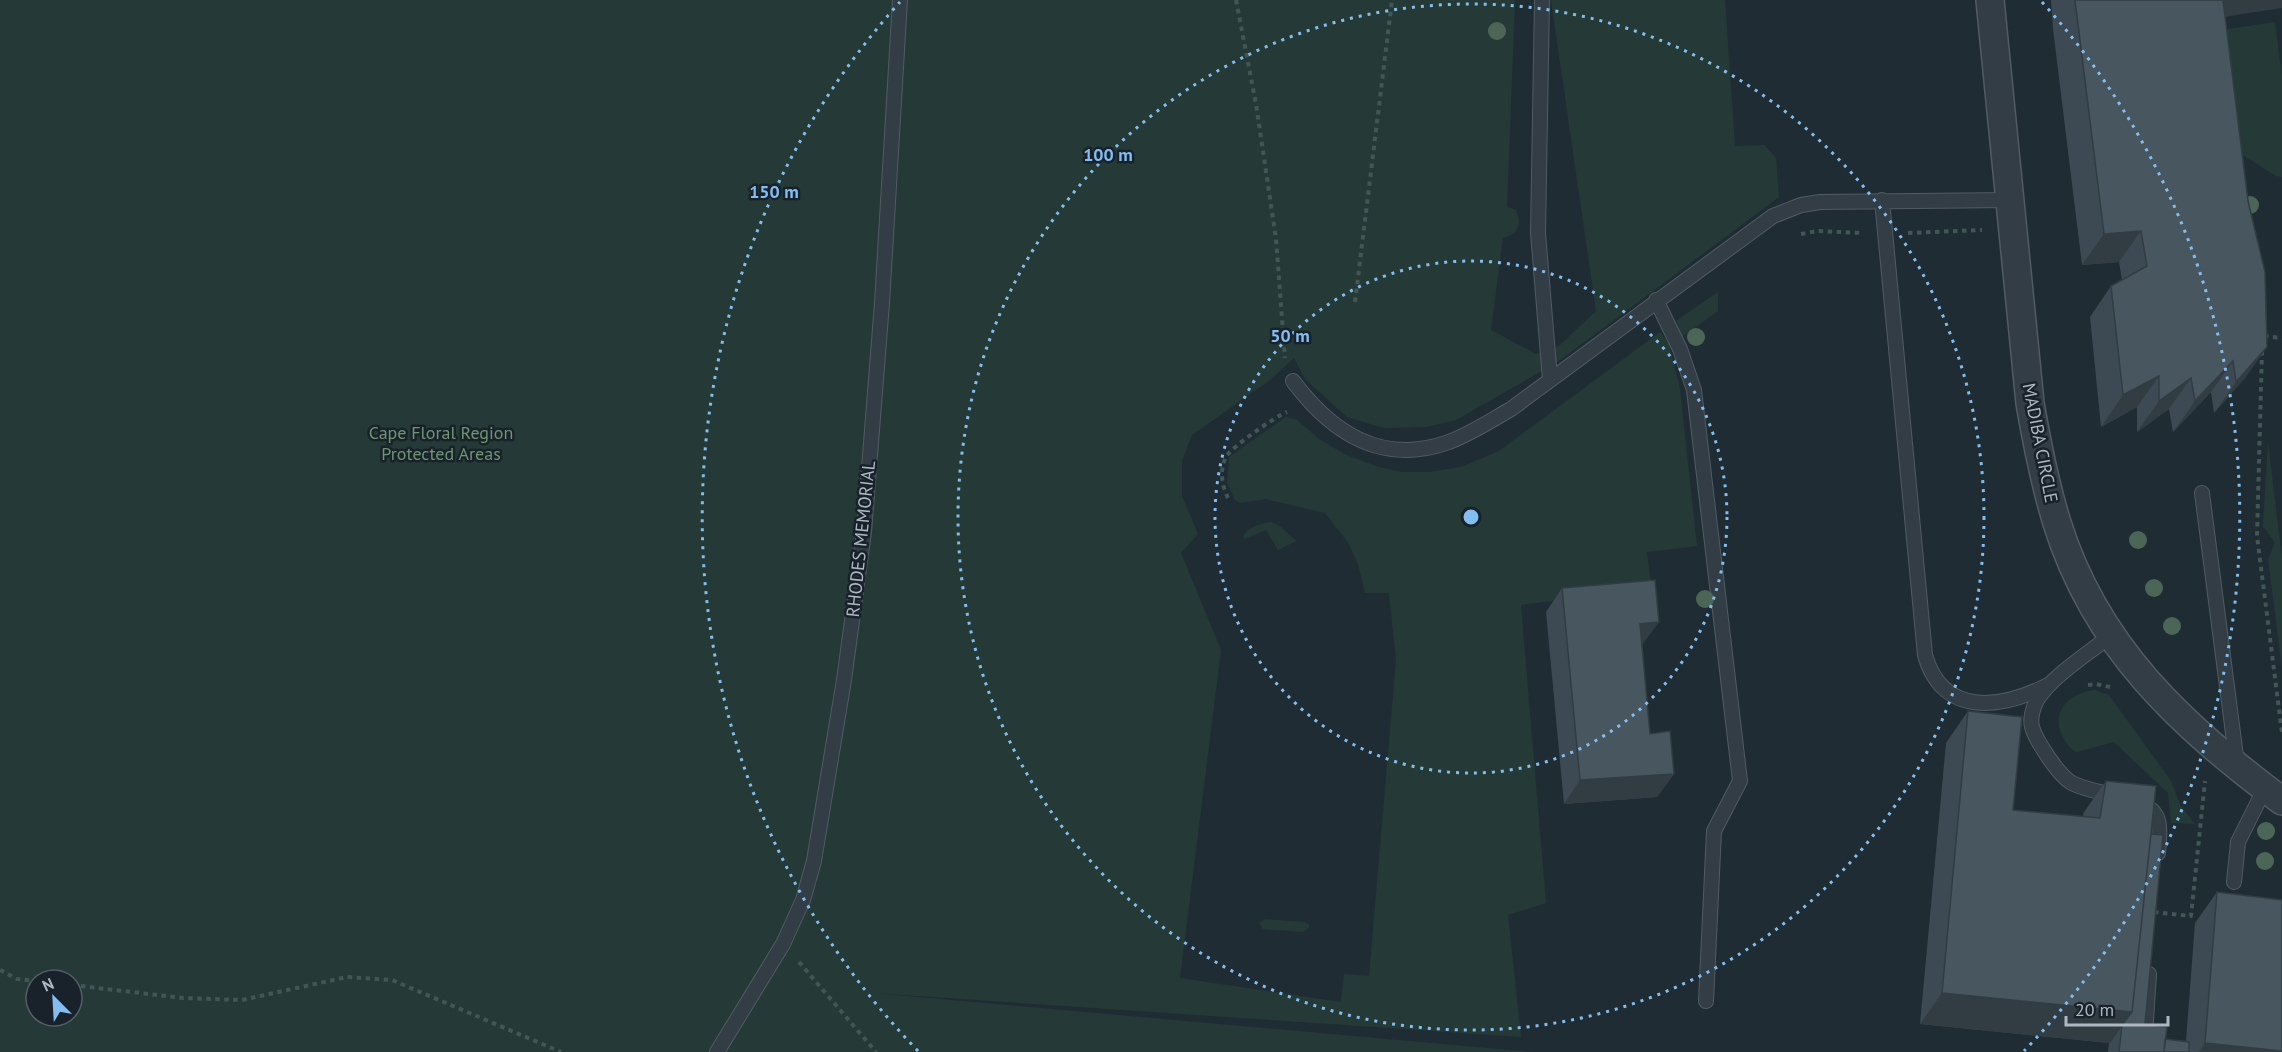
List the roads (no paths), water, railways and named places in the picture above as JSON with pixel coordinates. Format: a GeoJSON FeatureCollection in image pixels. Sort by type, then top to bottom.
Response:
{"type":"FeatureCollection","features":[{"type":"Feature","properties":{"kind":"street","name":"MADIBA CIRCLE"},"geometry":{"type":"LineString","coordinates":[[1990,0],[2030,404],[2041,463],[2057,524],[2079,580],[2110,636],[2141,677],[2173,711],[2273,794]]}},
{"type":"Feature","properties":{"kind":"lane","name":"RHODES MEMORIAL"},"geometry":{"type":"LineString","coordinates":[[717,1052],[783,944],[803,900],[814,861],[844,680],[864,532],[881,314],[900,0]]}},
{"type":"Feature","properties":{"kind":"lane"},"geometry":{"type":"LineString","coordinates":[[1542,0],[1538,232],[1550,378]]}},
{"type":"Feature","properties":{"kind":"lane"},"geometry":{"type":"LineString","coordinates":[[1882,200],[1924,643],[1930,672],[1943,689],[1962,700],[1986,703],[2012,700],[2031,694],[2050,684],[2110,636]]}},
{"type":"Feature","properties":{"kind":"lane"},"geometry":{"type":"LineString","coordinates":[[1293,381],[1320,414],[1338,429],[1376,446],[1401,450],[1427,448],[1472,432],[1511,409],[1550,378],[1773,216],[1801,205],[1820,202],[2010,200]]}},
{"type":"Feature","properties":{"kind":"lane"},"geometry":{"type":"LineString","coordinates":[[1656,300],[1680,349],[1694,390],[1740,781],[1714,831],[1706,1001]]}},
{"type":"Feature","properties":{"kind":"lane"},"geometry":{"type":"LineString","coordinates":[[2202,492],[2237,766]]}},
{"type":"Feature","properties":{"kind":"lane"},"geometry":{"type":"LineString","coordinates":[[2050,684],[2036,701],[2032,712],[2032,726],[2052,763],[2070,782],[2142,803],[2152,809],[2158,819],[2160,830],[2158,865]]}},
{"type":"Feature","properties":{"kind":"lane"},"geometry":{"type":"LineString","coordinates":[[2234,882],[2238,842],[2273,794]]}},
{"type":"Feature","properties":{"kind":"lane"},"geometry":{"type":"LineString","coordinates":[[2145,1035],[2154,912]]}},
{"type":"Feature","properties":{"kind":"park label","name":"Cape Floral Region Protected Areas"},"geometry":{"type":"Point","coordinates":[441,443]}}]}
